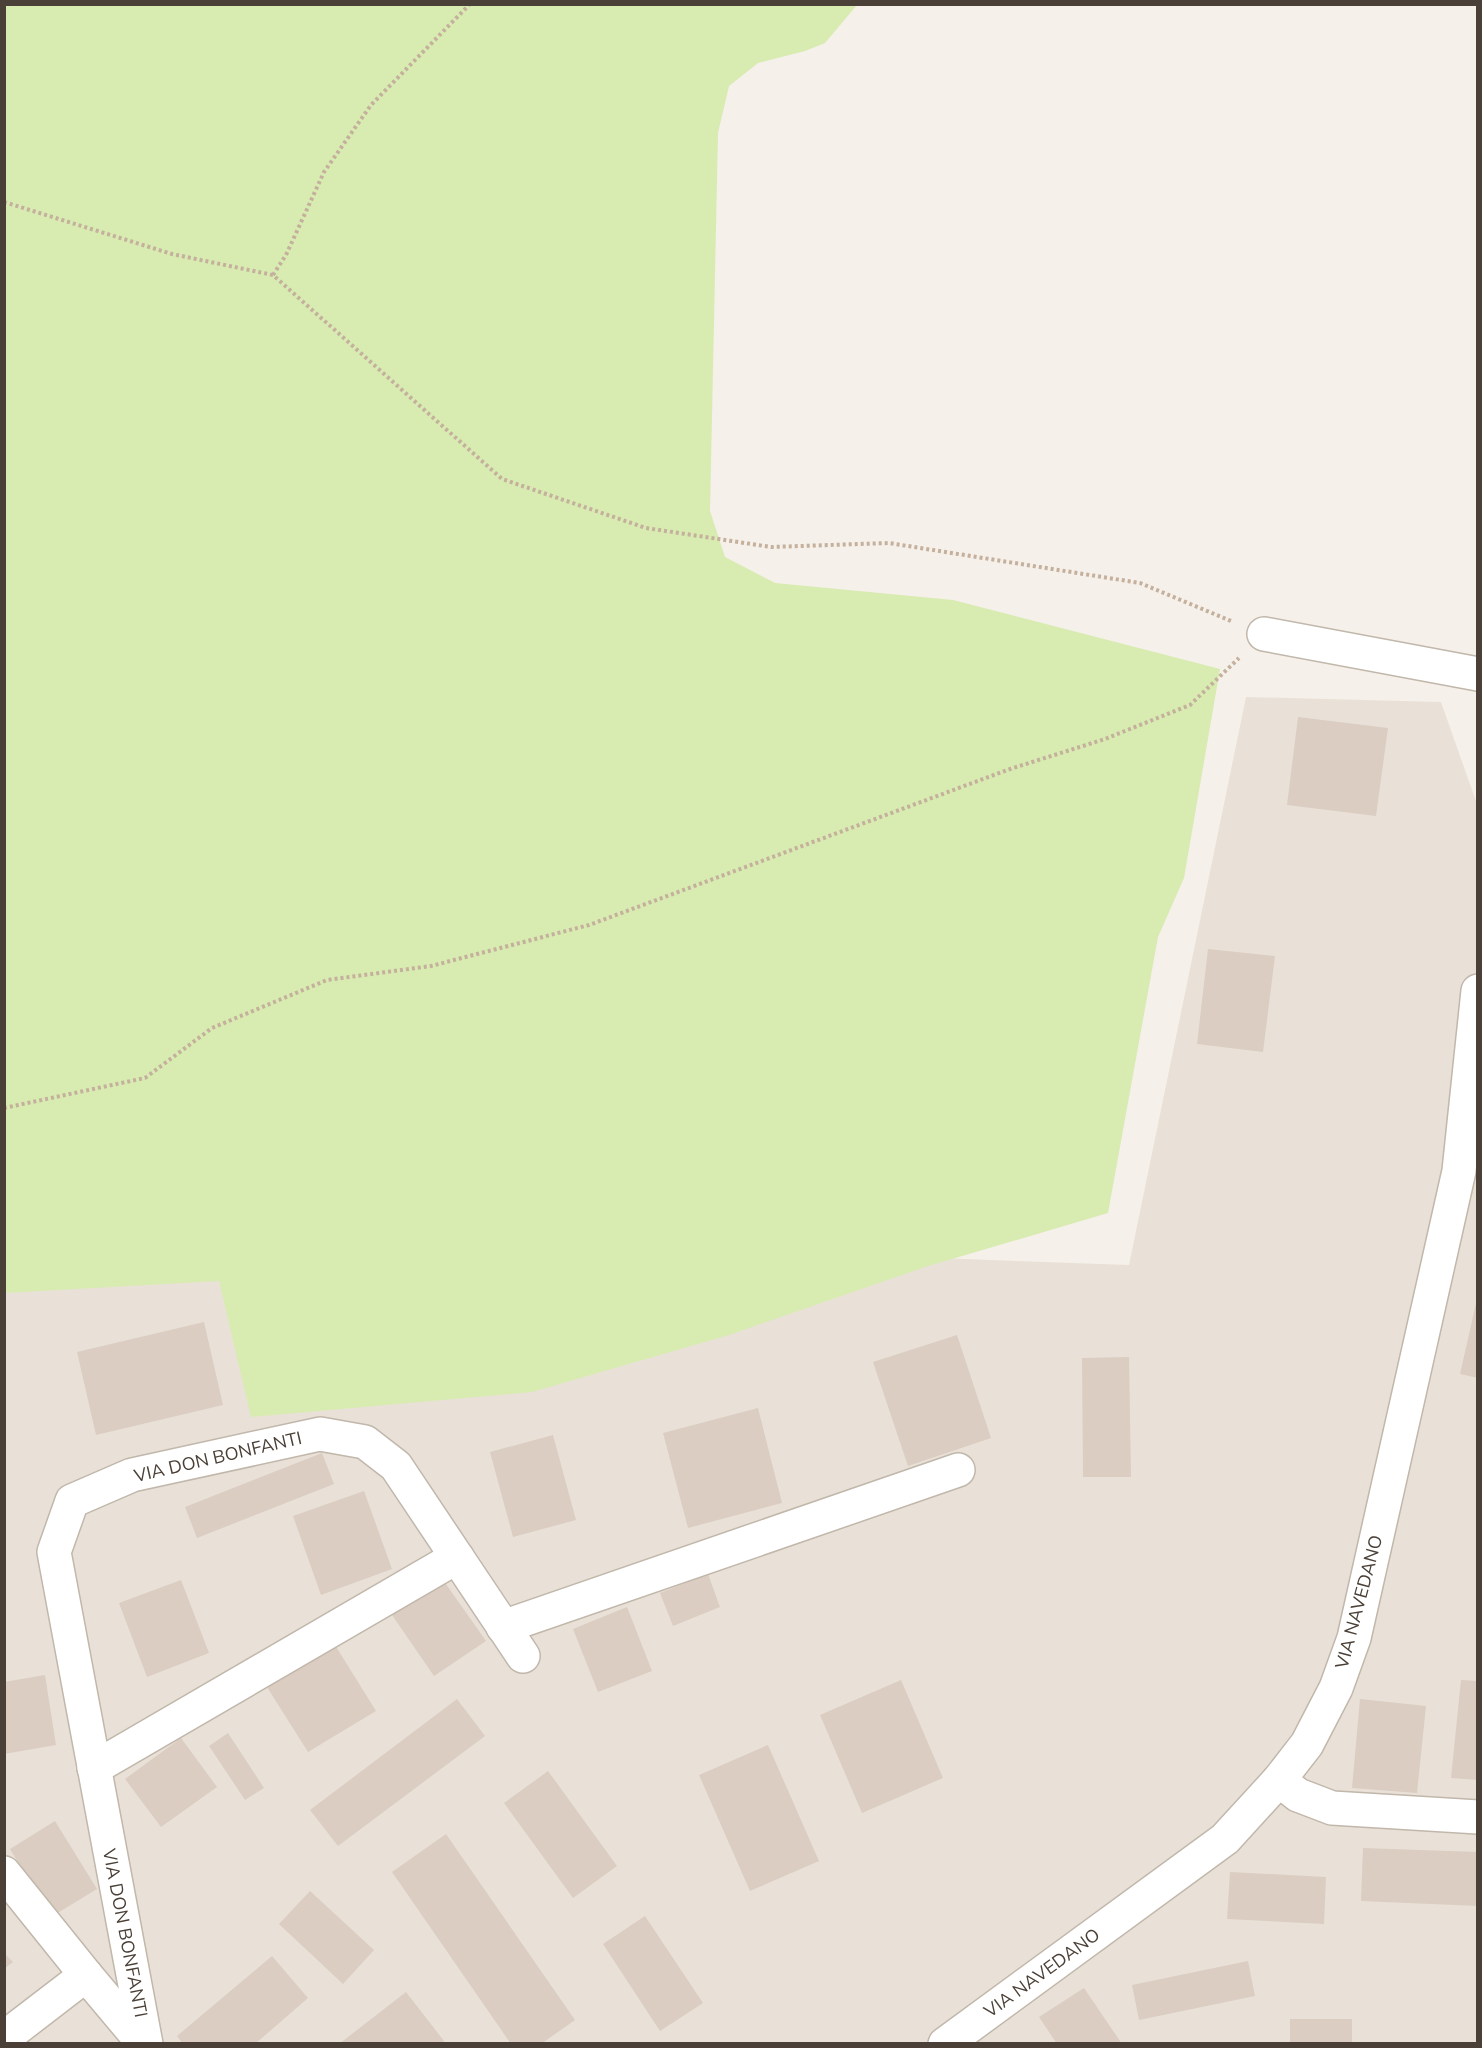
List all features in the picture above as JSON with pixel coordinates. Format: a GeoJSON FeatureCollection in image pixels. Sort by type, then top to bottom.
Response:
{"type":"FeatureCollection","features":[{"type":"Feature","properties":{"kind":"street"},"geometry":{"type":"LineString","coordinates":[[1264,634],[1478,674]]}},
{"type":"Feature","properties":{"kind":"street","name":"VIA NAVEDANO"},"geometry":{"type":"LineString","coordinates":[[945,2043],[1225,1839],[1279,1780],[1307,1744],[1336,1688],[1354,1638],[1468,1173],[1478,991]]}},
{"type":"Feature","properties":{"kind":"street","name":"VIA DON BONFANTI"},"geometry":{"type":"LineString","coordinates":[[145,2043],[54,1552],[72,1501],[132,1475],[320,1434],[366,1442],[396,1466],[523,1656]]}},
{"type":"Feature","properties":{"kind":"street"},"geometry":{"type":"LineString","coordinates":[[503,1628],[958,1470]]}},
{"type":"Feature","properties":{"kind":"street"},"geometry":{"type":"LineString","coordinates":[[94,1768],[457,1557]]}},
{"type":"Feature","properties":{"kind":"street"},"geometry":{"type":"LineString","coordinates":[[1279,1780],[1298,1795],[1332,1808],[1478,1817]]}},
{"type":"Feature","properties":{"kind":"street"},"geometry":{"type":"LineString","coordinates":[[4,1873],[86,1975],[145,2043]]}},
{"type":"Feature","properties":{"kind":"street"},"geometry":{"type":"LineString","coordinates":[[4,2038],[86,1975]]}},
{"type":"Feature","properties":{"kind":"path"},"geometry":{"type":"LineString","coordinates":[[273,275],[286,255],[324,172],[371,105],[470,4]]}},
{"type":"Feature","properties":{"kind":"path"},"geometry":{"type":"LineString","coordinates":[[4,202],[172,254],[273,275],[502,478],[646,528],[771,547],[889,543],[1140,583],[1264,634],[1190,705],[1104,739],[1010,769],[589,925],[431,966],[327,980],[212,1028],[146,1078],[4,1108]]}},
{"type":"Feature","properties":{"kind":"shaded area"},"geometry":{"type":"Polygon","coordinates":[[[1246,697],[1441,702],[1478,807],[1477,2043],[5,2044],[5,1224],[1129,1265],[1246,697]]]}},
{"type":"Feature","properties":{"kind":"green space"},"geometry":{"type":"Polygon","coordinates":[[[5,4],[857,5],[825,43],[805,51],[758,63],[729,86],[718,133],[710,511],[725,557],[775,583],[953,600],[1220,669],[1184,878],[1158,937],[1108,1213],[925,1267],[729,1335],[532,1392],[251,1417],[219,1281],[5,1293],[5,4]]]}},
{"type":"Feature","properties":{"kind":"building"},"geometry":{"type":"Polygon","coordinates":[[[1298,717],[1388,728],[1376,816],[1287,805],[1298,717]]]}},
{"type":"Feature","properties":{"kind":"building"},"geometry":{"type":"Polygon","coordinates":[[[1208,949],[1275,956],[1263,1052],[1197,1044],[1208,949]]]}},
{"type":"Feature","properties":{"kind":"building"},"geometry":{"type":"Polygon","coordinates":[[[1478,1300],[1478,1378],[1460,1374],[1478,1300]]]}},
{"type":"Feature","properties":{"kind":"building"},"geometry":{"type":"Polygon","coordinates":[[[204,1322],[223,1405],[96,1435],[77,1352],[204,1322]]]}},
{"type":"Feature","properties":{"kind":"building"},"geometry":{"type":"Polygon","coordinates":[[[957,1335],[991,1438],[908,1466],[873,1362],[957,1335]]]}},
{"type":"Feature","properties":{"kind":"building"},"geometry":{"type":"Polygon","coordinates":[[[1129,1357],[1131,1477],[1083,1477],[1082,1358],[1129,1357]]]}},
{"type":"Feature","properties":{"kind":"building"},"geometry":{"type":"Polygon","coordinates":[[[758,1408],[782,1503],[688,1528],[663,1433],[758,1408]]]}},
{"type":"Feature","properties":{"kind":"building"},"geometry":{"type":"Polygon","coordinates":[[[553,1435],[576,1520],[513,1537],[490,1452],[553,1435]]]}},
{"type":"Feature","properties":{"kind":"building"},"geometry":{"type":"Polygon","coordinates":[[[322,1453],[334,1484],[197,1538],[185,1507],[322,1453]]]}},
{"type":"Feature","properties":{"kind":"building"},"geometry":{"type":"Polygon","coordinates":[[[364,1491],[392,1569],[321,1595],[293,1516],[364,1491]]]}},
{"type":"Feature","properties":{"kind":"building"},"geometry":{"type":"Polygon","coordinates":[[[708,1574],[720,1607],[673,1626],[660,1593],[708,1574]]]}},
{"type":"Feature","properties":{"kind":"building"},"geometry":{"type":"Polygon","coordinates":[[[441,1577],[486,1641],[434,1676],[390,1612],[441,1577]]]}},
{"type":"Feature","properties":{"kind":"building"},"geometry":{"type":"Polygon","coordinates":[[[181,1580],[209,1653],[147,1677],[119,1603],[181,1580]]]}},
{"type":"Feature","properties":{"kind":"building"},"geometry":{"type":"Polygon","coordinates":[[[627,1607],[652,1671],[598,1692],[573,1629],[627,1607]]]}},
{"type":"Feature","properties":{"kind":"building"},"geometry":{"type":"Polygon","coordinates":[[[335,1645],[376,1711],[308,1752],[267,1687],[335,1645]]]}},
{"type":"Feature","properties":{"kind":"building"},"geometry":{"type":"Polygon","coordinates":[[[45,1675],[56,1745],[4,1754],[4,1682],[45,1675]]]}},
{"type":"Feature","properties":{"kind":"building"},"geometry":{"type":"Polygon","coordinates":[[[901,1680],[943,1778],[862,1813],[820,1715],[901,1680]]]}},
{"type":"Feature","properties":{"kind":"building"},"geometry":{"type":"Polygon","coordinates":[[[1461,1680],[1478,1681],[1478,1780],[1451,1778],[1461,1680]]]}},
{"type":"Feature","properties":{"kind":"building"},"geometry":{"type":"Polygon","coordinates":[[[457,1699],[485,1736],[338,1846],[310,1810],[457,1699]]]}},
{"type":"Feature","properties":{"kind":"building"},"geometry":{"type":"Polygon","coordinates":[[[1360,1699],[1426,1706],[1417,1793],[1352,1788],[1360,1699]]]}},
{"type":"Feature","properties":{"kind":"building"},"geometry":{"type":"Polygon","coordinates":[[[228,1733],[264,1788],[245,1800],[209,1746],[228,1733]]]}},
{"type":"Feature","properties":{"kind":"building"},"geometry":{"type":"Polygon","coordinates":[[[181,1738],[217,1787],[161,1827],[125,1779],[181,1738]]]}},
{"type":"Feature","properties":{"kind":"building"},"geometry":{"type":"Polygon","coordinates":[[[768,1745],[819,1861],[750,1891],[699,1775],[768,1745]]]}},
{"type":"Feature","properties":{"kind":"building"},"geometry":{"type":"Polygon","coordinates":[[[548,1771],[617,1866],[573,1898],[504,1803],[548,1771]]]}},
{"type":"Feature","properties":{"kind":"building"},"geometry":{"type":"Polygon","coordinates":[[[55,1821],[97,1889],[51,1917],[10,1849],[55,1821]]]}},
{"type":"Feature","properties":{"kind":"building"},"geometry":{"type":"Polygon","coordinates":[[[446,1834],[575,2020],[541,2044],[511,2044],[392,1872],[446,1834]]]}},
{"type":"Feature","properties":{"kind":"building"},"geometry":{"type":"Polygon","coordinates":[[[1363,1848],[1478,1852],[1478,1906],[1361,1901],[1363,1848]]]}},
{"type":"Feature","properties":{"kind":"building"},"geometry":{"type":"Polygon","coordinates":[[[1230,1872],[1326,1877],[1324,1924],[1227,1919],[1230,1872]]]}},
{"type":"Feature","properties":{"kind":"building"},"geometry":{"type":"Polygon","coordinates":[[[310,1891],[374,1950],[343,1984],[279,1924],[310,1891]]]}},
{"type":"Feature","properties":{"kind":"building"},"geometry":{"type":"Polygon","coordinates":[[[645,1916],[703,2003],[660,2031],[603,1944],[645,1916]]]}},
{"type":"Feature","properties":{"kind":"building"},"geometry":{"type":"Polygon","coordinates":[[[4,1953],[13,1962],[4,1969],[4,1953]]]}},
{"type":"Feature","properties":{"kind":"building"},"geometry":{"type":"Polygon","coordinates":[[[272,1956],[308,1998],[255,2044],[183,2044],[177,2036],[272,1956]]]}},
{"type":"Feature","properties":{"kind":"building"},"geometry":{"type":"Polygon","coordinates":[[[1248,1961],[1255,1996],[1139,2020],[1132,1985],[1248,1961]]]}},
{"type":"Feature","properties":{"kind":"building"},"geometry":{"type":"Polygon","coordinates":[[[1084,1988],[1122,2044],[1057,2044],[1039,2017],[1084,1988]]]}},
{"type":"Feature","properties":{"kind":"building"},"geometry":{"type":"Polygon","coordinates":[[[406,1992],[444,2041],[440,2044],[339,2044],[406,1992]]]}},
{"type":"Feature","properties":{"kind":"building"},"geometry":{"type":"Polygon","coordinates":[[[1290,2019],[1352,2019],[1352,2044],[1290,2044],[1290,2019]]]}}]}
